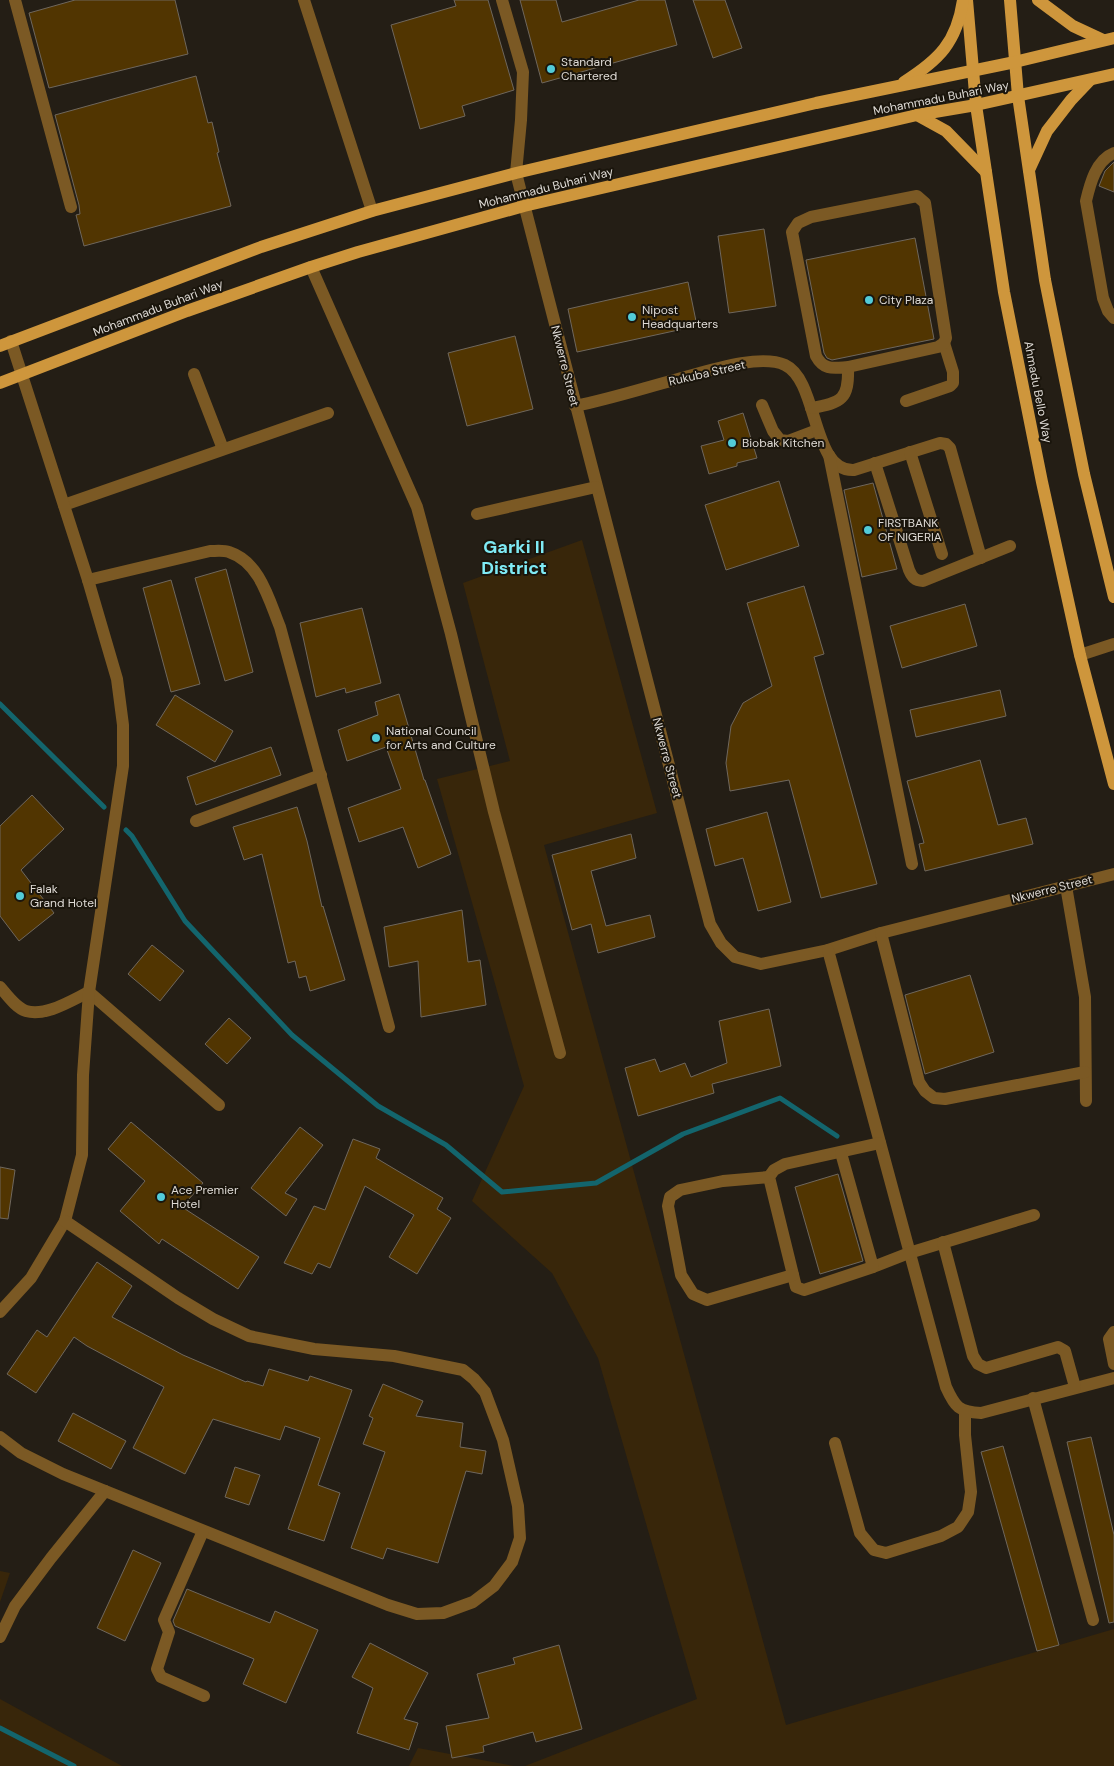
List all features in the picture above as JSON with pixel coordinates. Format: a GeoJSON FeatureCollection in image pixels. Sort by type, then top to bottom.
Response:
{"type":"FeatureCollection","features":[{"type":"Feature","properties":{"kind":"main road"},"geometry":{"type":"LineString","coordinates":[[897,86],[924,70],[945,50],[956,28],[962,0]]}},
{"type":"Feature","properties":{"kind":"main road","name":"Ahmadu Bello Way"},"geometry":{"type":"LineString","coordinates":[[967,0],[976,105],[1004,292],[1042,482],[1080,655],[1114,784]]}},
{"type":"Feature","properties":{"kind":"main road"},"geometry":{"type":"LineString","coordinates":[[1010,0],[1018,96],[1047,290],[1084,474],[1114,597]]}},
{"type":"Feature","properties":{"kind":"main road"},"geometry":{"type":"LineString","coordinates":[[1038,0],[1073,26],[1108,39]]}},
{"type":"Feature","properties":{"kind":"main road","name":"Mohammadu Buhari Way"},"geometry":{"type":"LineString","coordinates":[[6,344],[261,247],[372,211],[516,173],[816,103],[1015,62],[1108,39]]}},
{"type":"Feature","properties":{"kind":"main road","name":"Mohammadu Buhari Way"},"geometry":{"type":"LineString","coordinates":[[0,383],[187,311],[311,267],[524,206],[918,115],[976,105],[1114,74]]}},
{"type":"Feature","properties":{"kind":"main road"},"geometry":{"type":"LineString","coordinates":[[1029,170],[1047,132],[1071,100],[1090,80]]}},
{"type":"Feature","properties":{"kind":"main road"},"geometry":{"type":"LineString","coordinates":[[918,115],[946,131],[986,172]]}},
{"type":"Feature","properties":{"kind":"street"},"geometry":{"type":"LineString","coordinates":[[15,0],[71,207]]}},
{"type":"Feature","properties":{"kind":"street"},"geometry":{"type":"LineString","coordinates":[[304,0],[372,211]]}},
{"type":"Feature","properties":{"kind":"street","name":"Nkwerre Street"},"geometry":{"type":"LineString","coordinates":[[502,0],[523,72],[516,173],[710,924],[721,943],[735,957],[761,964],[828,950],[881,933],[1114,874]]}},
{"type":"Feature","properties":{"kind":"street"},"geometry":{"type":"LineString","coordinates":[[1114,153],[1099,165],[1089,186],[1086,201],[1103,298],[1108,311],[1114,318]]}},
{"type":"Feature","properties":{"kind":"street"},"geometry":{"type":"LineString","coordinates":[[906,401],[950,386],[953,383],[953,372],[944,343],[946,338],[926,202],[917,196],[811,217],[798,223],[792,232],[816,356],[820,364],[830,368],[848,366],[938,347],[944,343]]}},
{"type":"Feature","properties":{"kind":"street"},"geometry":{"type":"LineString","coordinates":[[311,267],[417,507],[451,634],[494,812],[560,1053]]}},
{"type":"Feature","properties":{"kind":"street"},"geometry":{"type":"LineString","coordinates":[[0,1312],[31,1278],[66,1221],[82,1155],[83,1075],[89,992],[123,766],[123,725],[117,679],[88,580],[22,374],[6,344]]}},
{"type":"Feature","properties":{"kind":"street","name":"Rukuba Street"},"geometry":{"type":"LineString","coordinates":[[575,406],[732,365],[764,361],[786,366],[800,380],[817,430],[828,454],[838,466],[845,470],[854,470],[875,463]]}},
{"type":"Feature","properties":{"kind":"street"},"geometry":{"type":"LineString","coordinates":[[811,408],[829,406],[841,400],[849,385],[848,366]]}},
{"type":"Feature","properties":{"kind":"street"},"geometry":{"type":"LineString","coordinates":[[194,374],[223,449]]}},
{"type":"Feature","properties":{"kind":"street"},"geometry":{"type":"LineString","coordinates":[[762,406],[773,431],[780,440],[788,441],[817,430]]}},
{"type":"Feature","properties":{"kind":"street"},"geometry":{"type":"LineString","coordinates":[[64,504],[328,413]]}},
{"type":"Feature","properties":{"kind":"street"},"geometry":{"type":"LineString","coordinates":[[981,558],[950,448],[946,444],[940,443],[875,463],[912,577],[918,581],[923,581],[981,558],[1010,546]]}},
{"type":"Feature","properties":{"kind":"street"},"geometry":{"type":"LineString","coordinates":[[910,452],[942,554]]}},
{"type":"Feature","properties":{"kind":"street"},"geometry":{"type":"LineString","coordinates":[[828,454],[912,864]]}},
{"type":"Feature","properties":{"kind":"street"},"geometry":{"type":"LineString","coordinates":[[477,514],[596,487]]}},
{"type":"Feature","properties":{"kind":"street"},"geometry":{"type":"LineString","coordinates":[[88,580],[210,551],[228,551],[243,559],[256,571],[280,626],[389,1027]]}},
{"type":"Feature","properties":{"kind":"street"},"geometry":{"type":"LineString","coordinates":[[1080,655],[1114,644]]}},
{"type":"Feature","properties":{"kind":"street"},"geometry":{"type":"LineString","coordinates":[[196,821],[321,775]]}},
{"type":"Feature","properties":{"kind":"street"},"geometry":{"type":"LineString","coordinates":[[1066,886],[1084,997],[1086,1101]]}},
{"type":"Feature","properties":{"kind":"street"},"geometry":{"type":"LineString","coordinates":[[881,933],[919,1082],[925,1092],[934,1098],[957,1097],[1085,1072]]}},
{"type":"Feature","properties":{"kind":"street"},"geometry":{"type":"LineString","coordinates":[[828,950],[946,1388],[953,1403],[966,1412],[981,1413],[1114,1378]]}},
{"type":"Feature","properties":{"kind":"street"},"geometry":{"type":"LineString","coordinates":[[0,988],[11,1000],[26,1011],[48,1011],[89,992]]}},
{"type":"Feature","properties":{"kind":"street"},"geometry":{"type":"LineString","coordinates":[[89,992],[219,1106]]}},
{"type":"Feature","properties":{"kind":"street"},"geometry":{"type":"LineString","coordinates":[[880,1143],[785,1164],[774,1170],[769,1177],[796,1287],[804,1290],[873,1267],[909,1252],[1034,1215]]}},
{"type":"Feature","properties":{"kind":"street"},"geometry":{"type":"LineString","coordinates":[[841,1153],[873,1267]]}},
{"type":"Feature","properties":{"kind":"street"},"geometry":{"type":"LineString","coordinates":[[769,1177],[723,1181],[680,1190],[670,1197],[668,1206],[681,1275],[693,1294],[707,1300],[793,1275]]}},
{"type":"Feature","properties":{"kind":"street"},"geometry":{"type":"LineString","coordinates":[[0,1437],[21,1454],[63,1474],[388,1605],[417,1614],[444,1613],[473,1602],[494,1586],[512,1562],[520,1538],[518,1506],[503,1440],[485,1392],[463,1370],[394,1356],[314,1349],[249,1336],[213,1319],[178,1298],[66,1221]]}},
{"type":"Feature","properties":{"kind":"street"},"geometry":{"type":"LineString","coordinates":[[943,1242],[973,1356],[978,1364],[986,1368],[1058,1347],[1065,1351],[1075,1387]]}},
{"type":"Feature","properties":{"kind":"street"},"geometry":{"type":"LineString","coordinates":[[1114,1332],[1108,1339],[1114,1364]]}},
{"type":"Feature","properties":{"kind":"street"},"geometry":{"type":"LineString","coordinates":[[1033,1398],[1094,1620]]}},
{"type":"Feature","properties":{"kind":"street"},"geometry":{"type":"LineString","coordinates":[[835,1443],[860,1533],[874,1550],[886,1553],[940,1536],[958,1527],[968,1512],[971,1492],[965,1434],[966,1412]]}},
{"type":"Feature","properties":{"kind":"street"},"geometry":{"type":"LineString","coordinates":[[0,1638],[15,1606],[105,1491]]}},
{"type":"Feature","properties":{"kind":"street"},"geometry":{"type":"LineString","coordinates":[[203,1531],[164,1620],[169,1632],[157,1669],[161,1676],[204,1696]]}},
{"type":"Feature","properties":{"kind":"shaded area"},"geometry":{"type":"Polygon","coordinates":[[[582,540],[657,813],[544,845],[786,1725],[1114,1629],[1114,1766],[525,1766],[697,1699],[598,1358],[552,1273],[472,1201],[524,1086],[437,779],[510,761],[463,583],[582,540]]]}},
{"type":"Feature","properties":{"kind":"shaded area"},"geometry":{"type":"Polygon","coordinates":[[[0,1571],[10,1573],[0,1602],[0,1571]]]}},
{"type":"Feature","properties":{"kind":"shaded area"},"geometry":{"type":"Polygon","coordinates":[[[0,1699],[122,1766],[0,1766],[0,1699]]]}},
{"type":"Feature","properties":{"kind":"shaded area"},"geometry":{"type":"Polygon","coordinates":[[[418,1748],[514,1766],[409,1766],[418,1748]]]}},
{"type":"Feature","properties":{"kind":"building"},"geometry":{"type":"Polygon","coordinates":[[[75,0],[175,0],[188,54],[49,88],[29,13],[75,0]]]}},
{"type":"Feature","properties":{"kind":"building"},"geometry":{"type":"Polygon","coordinates":[[[454,0],[488,0],[514,90],[462,106],[465,116],[420,129],[391,25],[456,6],[454,0]]]}},
{"type":"Feature","properties":{"kind":"building"},"geometry":{"type":"Polygon","coordinates":[[[520,0],[556,0],[562,22],[639,0],[665,0],[677,45],[542,83],[520,0]]]}},
{"type":"Feature","properties":{"kind":"building"},"geometry":{"type":"Polygon","coordinates":[[[693,0],[725,0],[742,48],[713,58],[693,0]]]}},
{"type":"Feature","properties":{"kind":"building"},"geometry":{"type":"Polygon","coordinates":[[[196,76],[208,123],[212,122],[219,152],[217,153],[231,206],[84,246],[76,215],[80,214],[79,205],[55,115],[196,76]]]}},
{"type":"Feature","properties":{"kind":"building"},"geometry":{"type":"Polygon","coordinates":[[[1114,162],[1114,192],[1099,186],[1105,171],[1114,162]]]}},
{"type":"Feature","properties":{"kind":"building"},"geometry":{"type":"Polygon","coordinates":[[[764,229],[776,306],[729,313],[718,236],[764,229]]]}},
{"type":"Feature","properties":{"kind":"building","name":"City Plaza"},"geometry":{"type":"Polygon","coordinates":[[[915,238],[934,339],[832,360],[827,358],[824,353],[806,260],[915,238]]]}},
{"type":"Feature","properties":{"kind":"building","name":"Nipost Headquarters"},"geometry":{"type":"Polygon","coordinates":[[[688,282],[697,326],[577,352],[568,309],[688,282]]]}},
{"type":"Feature","properties":{"kind":"building"},"geometry":{"type":"Polygon","coordinates":[[[515,336],[533,409],[467,426],[448,353],[515,336]]]}},
{"type":"Feature","properties":{"kind":"building","name":"Biobak Kitchen"},"geometry":{"type":"Polygon","coordinates":[[[743,413],[757,458],[737,463],[737,466],[709,474],[701,446],[724,440],[718,421],[743,413]]]}},
{"type":"Feature","properties":{"kind":"building"},"geometry":{"type":"Polygon","coordinates":[[[779,481],[799,546],[726,570],[705,505],[779,481]]]}},
{"type":"Feature","properties":{"kind":"building","name":"FIRSTBANK OF NIGERIA"},"geometry":{"type":"Polygon","coordinates":[[[873,483],[897,569],[862,577],[844,490],[873,483]]]}},
{"type":"Feature","properties":{"kind":"building"},"geometry":{"type":"Polygon","coordinates":[[[226,569],[253,672],[225,681],[195,578],[226,569]]]}},
{"type":"Feature","properties":{"kind":"building"},"geometry":{"type":"Polygon","coordinates":[[[171,580],[200,684],[171,692],[143,588],[171,580]]]}},
{"type":"Feature","properties":{"kind":"building"},"geometry":{"type":"Polygon","coordinates":[[[804,586],[824,654],[814,657],[877,884],[821,898],[789,780],[730,791],[726,763],[731,726],[743,703],[772,686],[747,603],[804,586]]]}},
{"type":"Feature","properties":{"kind":"building"},"geometry":{"type":"Polygon","coordinates":[[[965,604],[977,646],[902,668],[890,626],[965,604]]]}},
{"type":"Feature","properties":{"kind":"building"},"geometry":{"type":"Polygon","coordinates":[[[362,608],[381,683],[346,693],[345,688],[316,697],[300,623],[362,608]]]}},
{"type":"Feature","properties":{"kind":"building"},"geometry":{"type":"Polygon","coordinates":[[[1000,690],[1006,716],[916,737],[910,710],[1000,690]]]}},
{"type":"Feature","properties":{"kind":"building"},"geometry":{"type":"Polygon","coordinates":[[[399,694],[424,780],[451,854],[418,868],[403,827],[359,842],[348,808],[401,789],[386,747],[347,761],[338,730],[378,715],[375,702],[399,694]]]}},
{"type":"Feature","properties":{"kind":"building"},"geometry":{"type":"Polygon","coordinates":[[[175,695],[233,731],[215,762],[156,725],[175,695]]]}},
{"type":"Feature","properties":{"kind":"building"},"geometry":{"type":"Polygon","coordinates":[[[271,747],[281,775],[196,805],[187,777],[271,747]]]}},
{"type":"Feature","properties":{"kind":"building"},"geometry":{"type":"Polygon","coordinates":[[[980,760],[998,825],[1026,818],[1033,844],[925,871],[919,844],[924,843],[907,781],[980,760]]]}},
{"type":"Feature","properties":{"kind":"building"},"geometry":{"type":"Polygon","coordinates":[[[32,795],[64,829],[21,870],[54,913],[19,941],[0,916],[0,826],[32,795]]]}},
{"type":"Feature","properties":{"kind":"building"},"geometry":{"type":"Polygon","coordinates":[[[297,807],[322,907],[345,980],[310,991],[306,976],[299,978],[295,961],[288,963],[262,854],[244,860],[233,827],[297,807]]]}},
{"type":"Feature","properties":{"kind":"building"},"geometry":{"type":"Polygon","coordinates":[[[767,812],[791,902],[758,911],[743,858],[715,866],[706,829],[767,812]]]}},
{"type":"Feature","properties":{"kind":"building"},"geometry":{"type":"Polygon","coordinates":[[[631,834],[636,858],[591,871],[606,926],[650,915],[655,937],[598,953],[591,924],[572,930],[552,855],[631,834]]]}},
{"type":"Feature","properties":{"kind":"building"},"geometry":{"type":"Polygon","coordinates":[[[462,910],[468,962],[480,960],[486,1005],[421,1017],[418,961],[389,967],[384,927],[462,910]]]}},
{"type":"Feature","properties":{"kind":"building"},"geometry":{"type":"Polygon","coordinates":[[[152,945],[184,971],[160,1001],[128,974],[152,945]]]}},
{"type":"Feature","properties":{"kind":"building"},"geometry":{"type":"Polygon","coordinates":[[[970,975],[994,1052],[925,1074],[905,995],[970,975]]]}},
{"type":"Feature","properties":{"kind":"building"},"geometry":{"type":"Polygon","coordinates":[[[769,1009],[781,1066],[712,1084],[714,1093],[638,1116],[625,1068],[655,1059],[660,1072],[685,1063],[691,1077],[727,1063],[719,1021],[769,1009]]]}},
{"type":"Feature","properties":{"kind":"building"},"geometry":{"type":"Polygon","coordinates":[[[229,1018],[251,1038],[227,1064],[205,1044],[229,1018]]]}},
{"type":"Feature","properties":{"kind":"building","name":"Ace Premier Hotel"},"geometry":{"type":"Polygon","coordinates":[[[131,1122],[203,1183],[182,1207],[259,1257],[238,1289],[162,1239],[159,1244],[120,1211],[145,1181],[108,1149],[131,1122]]]}},
{"type":"Feature","properties":{"kind":"building"},"geometry":{"type":"Polygon","coordinates":[[[300,1127],[323,1145],[285,1193],[297,1199],[286,1216],[251,1188],[300,1127]]]}},
{"type":"Feature","properties":{"kind":"building"},"geometry":{"type":"Polygon","coordinates":[[[353,1139],[380,1149],[376,1158],[443,1198],[437,1209],[451,1218],[417,1274],[389,1257],[414,1215],[365,1186],[330,1268],[318,1263],[312,1274],[284,1263],[314,1206],[325,1210],[353,1139]]]}},
{"type":"Feature","properties":{"kind":"building"},"geometry":{"type":"Polygon","coordinates":[[[0,1167],[15,1170],[8,1219],[0,1218],[0,1167]]]}},
{"type":"Feature","properties":{"kind":"building"},"geometry":{"type":"Polygon","coordinates":[[[838,1174],[863,1261],[820,1274],[795,1187],[838,1174]]]}},
{"type":"Feature","properties":{"kind":"building"},"geometry":{"type":"Polygon","coordinates":[[[97,1262],[132,1286],[112,1317],[183,1355],[246,1382],[263,1386],[269,1369],[308,1381],[310,1376],[352,1390],[318,1485],[340,1493],[324,1541],[288,1529],[320,1438],[285,1426],[280,1440],[213,1419],[185,1474],[133,1448],[164,1387],[87,1346],[74,1337],[36,1393],[7,1374],[37,1330],[47,1337],[97,1262]]]}},
{"type":"Feature","properties":{"kind":"building"},"geometry":{"type":"Polygon","coordinates":[[[383,1384],[423,1401],[416,1416],[463,1423],[460,1447],[486,1451],[482,1474],[466,1471],[438,1563],[387,1548],[383,1559],[351,1548],[385,1452],[363,1444],[373,1418],[369,1416],[383,1384]]]}},
{"type":"Feature","properties":{"kind":"building"},"geometry":{"type":"Polygon","coordinates":[[[73,1413],[126,1441],[111,1469],[58,1441],[73,1413]]]}},
{"type":"Feature","properties":{"kind":"building"},"geometry":{"type":"Polygon","coordinates":[[[1091,1437],[1114,1535],[1114,1622],[1109,1623],[1067,1442],[1091,1437]]]}},
{"type":"Feature","properties":{"kind":"building"},"geometry":{"type":"Polygon","coordinates":[[[1003,1446],[1059,1645],[1037,1651],[981,1452],[1003,1446]]]}},
{"type":"Feature","properties":{"kind":"building"},"geometry":{"type":"Polygon","coordinates":[[[235,1467],[260,1475],[249,1505],[225,1497],[235,1467]]]}},
{"type":"Feature","properties":{"kind":"building"},"geometry":{"type":"Polygon","coordinates":[[[133,1550],[161,1563],[125,1641],[97,1628],[133,1550]]]}},
{"type":"Feature","properties":{"kind":"building"},"geometry":{"type":"Polygon","coordinates":[[[187,1589],[270,1623],[275,1611],[318,1630],[286,1703],[243,1684],[254,1659],[175,1626],[173,1621],[187,1589]]]}},
{"type":"Feature","properties":{"kind":"building"},"geometry":{"type":"Polygon","coordinates":[[[370,1643],[428,1673],[404,1719],[418,1723],[409,1750],[357,1733],[373,1688],[352,1677],[370,1643]]]}},
{"type":"Feature","properties":{"kind":"building"},"geometry":{"type":"Polygon","coordinates":[[[559,1645],[582,1729],[536,1742],[533,1732],[483,1746],[484,1752],[452,1758],[446,1726],[489,1718],[477,1674],[515,1664],[513,1658],[559,1645]]]}},
{"type":"Feature","properties":{"kind":"waterway"},"geometry":{"type":"LineString","coordinates":[[0,704],[104,807]]}},
{"type":"Feature","properties":{"kind":"waterway"},"geometry":{"type":"LineString","coordinates":[[126,830],[132,836],[185,921],[292,1035],[378,1106],[446,1145],[502,1192],[596,1183],[683,1134],[780,1098],[837,1136]]}},
{"type":"Feature","properties":{"kind":"waterway"},"geometry":{"type":"LineString","coordinates":[[0,1728],[74,1766]]}},
{"type":"Feature","properties":{"kind":"place","name":"Standard Chartered"},"geometry":{"type":"Point","coordinates":[551,69]}},
{"type":"Feature","properties":{"kind":"place","name":"City Plaza"},"geometry":{"type":"Point","coordinates":[869,300]}},
{"type":"Feature","properties":{"kind":"place","name":"Nipost Headquarters"},"geometry":{"type":"Point","coordinates":[632,317]}},
{"type":"Feature","properties":{"kind":"place","name":"Biobak Kitchen"},"geometry":{"type":"Point","coordinates":[732,443]}},
{"type":"Feature","properties":{"kind":"place","name":"FIRSTBANK OF NIGERIA"},"geometry":{"type":"Point","coordinates":[868,530]}},
{"type":"Feature","properties":{"kind":"place","name":"National Council for Arts and Culture"},"geometry":{"type":"Point","coordinates":[376,738]}},
{"type":"Feature","properties":{"kind":"place","name":"Falak Grand Hotel"},"geometry":{"type":"Point","coordinates":[20,896]}},
{"type":"Feature","properties":{"kind":"place","name":"Ace Premier Hotel"},"geometry":{"type":"Point","coordinates":[161,1197]}},
{"type":"Feature","properties":{"kind":"district","name":"Garki II District"},"geometry":{"type":"Point","coordinates":[514,557]}}]}
